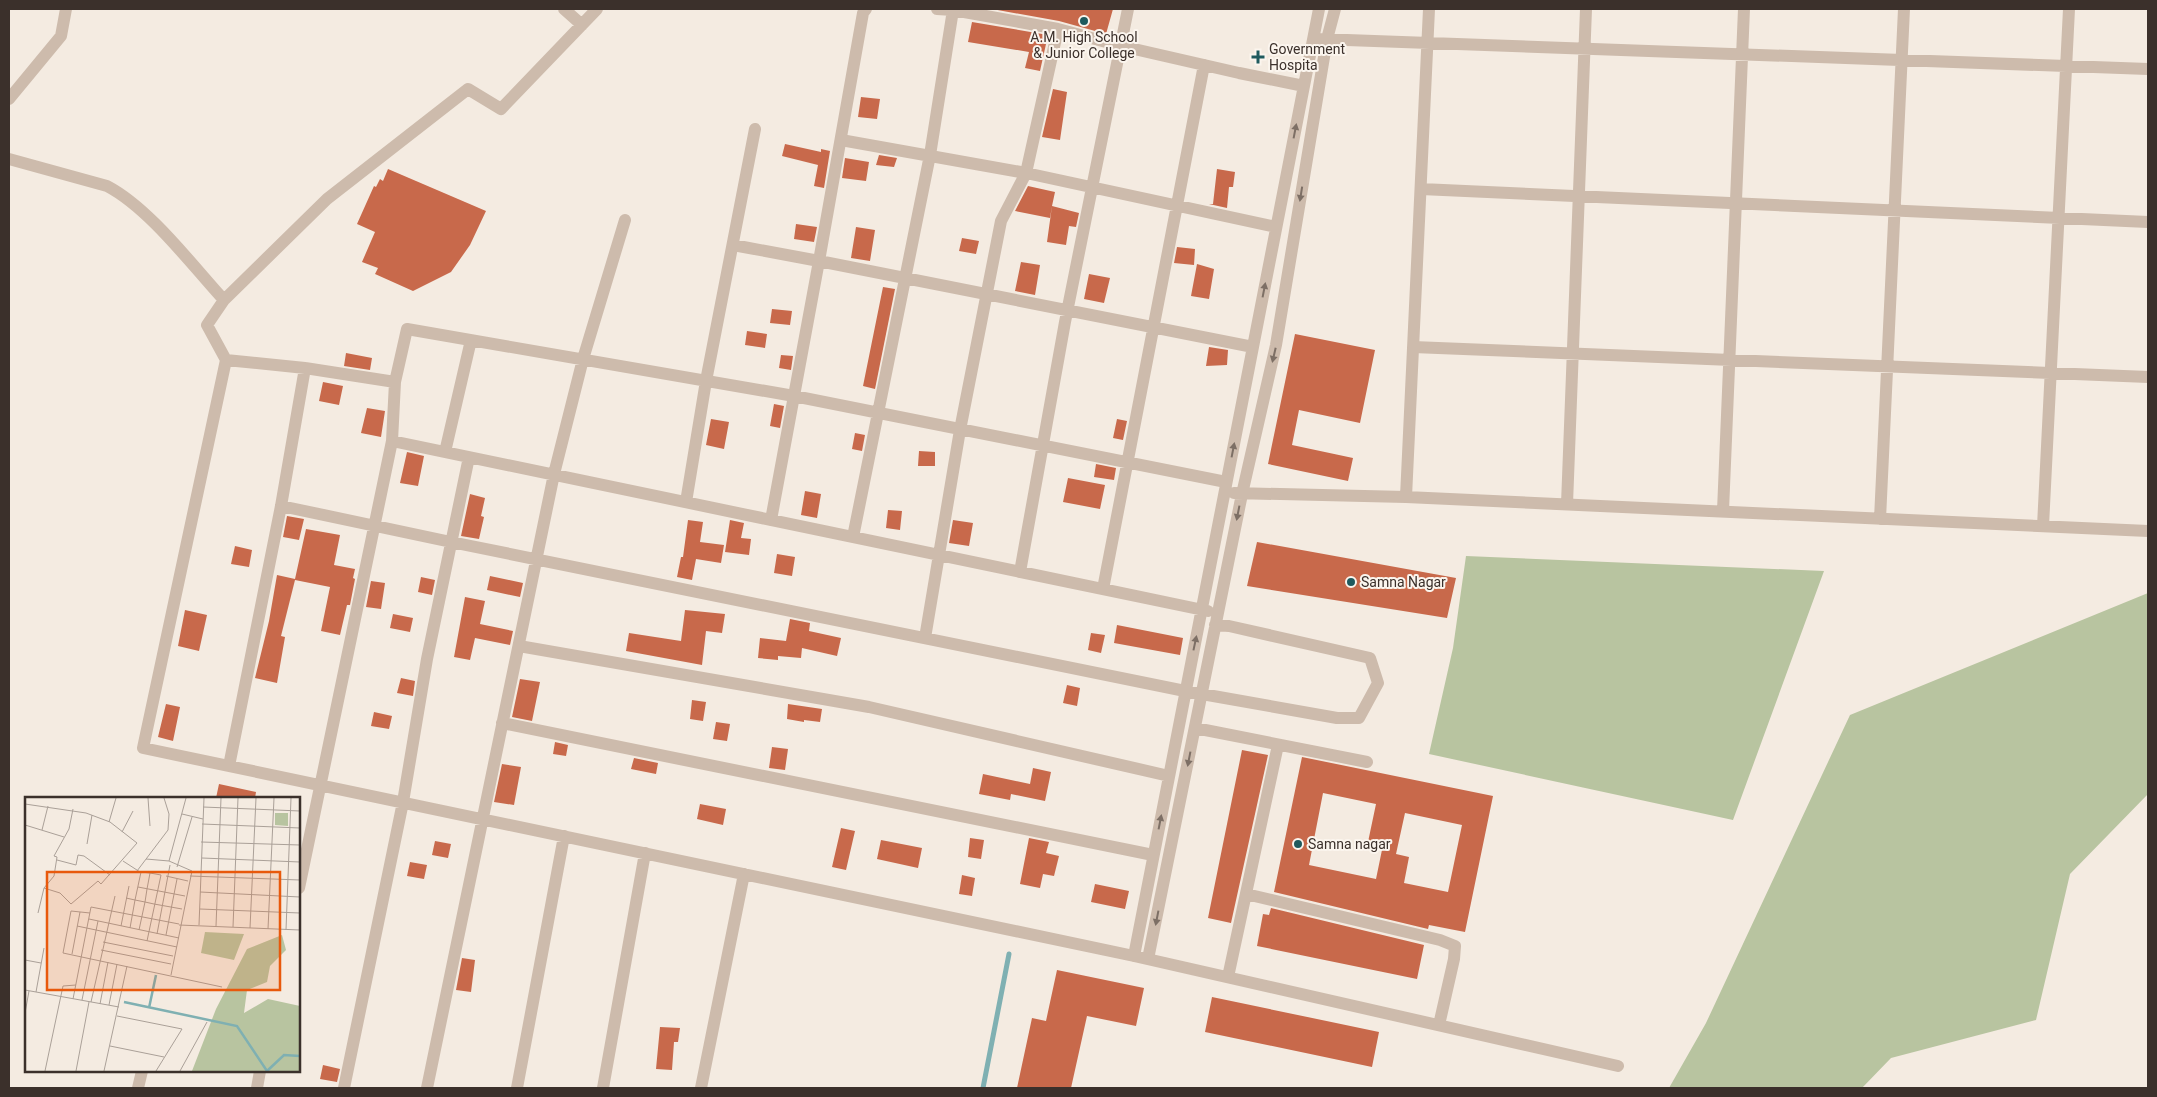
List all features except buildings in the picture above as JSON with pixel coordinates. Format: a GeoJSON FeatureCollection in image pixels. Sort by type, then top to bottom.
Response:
{"type":"FeatureCollection","features":[{"type":"Feature","properties":{"kind":"street"},"geometry":{"type":"LineString","coordinates":[[9,99],[61,36],[66,9]]}},
{"type":"Feature","properties":{"kind":"street"},"geometry":{"type":"LineString","coordinates":[[564,9],[582,25]]}},
{"type":"Feature","properties":{"kind":"street"},"geometry":{"type":"LineString","coordinates":[[598,9],[501,109],[468,89],[327,199],[224,300],[206,326],[226,360],[143,748],[1148,959],[1618,1066]]}},
{"type":"Feature","properties":{"kind":"street"},"geometry":{"type":"LineString","coordinates":[[772,520],[863,13],[866,9]]}},
{"type":"Feature","properties":{"kind":"street"},"geometry":{"type":"LineString","coordinates":[[936,9],[953,10],[1058,30],[1204,65],[1304,86]]}},
{"type":"Feature","properties":{"kind":"street"},"geometry":{"type":"LineString","coordinates":[[1020,572],[1067,310],[1128,9]]}},
{"type":"Feature","properties":{"kind":"street"},"geometry":{"type":"LineString","coordinates":[[1134,956],[1319,9]]}},
{"type":"Feature","properties":{"kind":"street"},"geometry":{"type":"LineString","coordinates":[[1148,959],[1242,494],[1276,345],[1327,39],[1334,9]]}},
{"type":"Feature","properties":{"kind":"street"},"geometry":{"type":"LineString","coordinates":[[1406,497],[1429,9]]}},
{"type":"Feature","properties":{"kind":"street"},"geometry":{"type":"LineString","coordinates":[[1567,504],[1586,9]]}},
{"type":"Feature","properties":{"kind":"street"},"geometry":{"type":"LineString","coordinates":[[1723,512],[1744,9]]}},
{"type":"Feature","properties":{"kind":"street"},"geometry":{"type":"LineString","coordinates":[[1880,519],[1904,9]]}},
{"type":"Feature","properties":{"kind":"street"},"geometry":{"type":"LineString","coordinates":[[2043,526],[2070,9]]}},
{"type":"Feature","properties":{"kind":"street"},"geometry":{"type":"LineString","coordinates":[[853,537],[930,155],[953,10]]}},
{"type":"Feature","properties":{"kind":"street"},"geometry":{"type":"LineString","coordinates":[[925,638],[941,555],[960,430],[1001,221],[1026,173],[1058,30]]}},
{"type":"Feature","properties":{"kind":"street"},"geometry":{"type":"LineString","coordinates":[[1313,38],[2148,70]]}},
{"type":"Feature","properties":{"kind":"street"},"geometry":{"type":"LineString","coordinates":[[1103,589],[1204,65]]}},
{"type":"Feature","properties":{"kind":"street"},"geometry":{"type":"LineString","coordinates":[[686,502],[706,381],[755,129]]}},
{"type":"Feature","properties":{"kind":"street"},"geometry":{"type":"LineString","coordinates":[[841,140],[1026,173],[1276,227]]}},
{"type":"Feature","properties":{"kind":"street"},"geometry":{"type":"LineString","coordinates":[[9,158],[107,186],[119,192],[143,212],[224,300]]}},
{"type":"Feature","properties":{"kind":"street"},"geometry":{"type":"LineString","coordinates":[[1421,189],[2148,222]]}},
{"type":"Feature","properties":{"kind":"street"},"geometry":{"type":"LineString","coordinates":[[427,1088],[481,819],[554,474],[583,359],[625,220]]}},
{"type":"Feature","properties":{"kind":"street"},"geometry":{"type":"LineString","coordinates":[[733,245],[1253,347]]}},
{"type":"Feature","properties":{"kind":"street"},"geometry":{"type":"LineString","coordinates":[[300,883],[392,441],[395,382],[407,329],[878,412],[1128,463],[1225,487],[1242,494],[1406,497],[2148,531]]}},
{"type":"Feature","properties":{"kind":"street"},"geometry":{"type":"LineString","coordinates":[[445,452],[471,340]]}},
{"type":"Feature","properties":{"kind":"street"},"geometry":{"type":"LineString","coordinates":[[1413,347],[2148,377]]}},
{"type":"Feature","properties":{"kind":"street"},"geometry":{"type":"LineString","coordinates":[[226,360],[305,368],[395,382]]}},
{"type":"Feature","properties":{"kind":"street"},"geometry":{"type":"LineString","coordinates":[[229,766],[281,506],[305,368]]}},
{"type":"Feature","properties":{"kind":"street"},"geometry":{"type":"LineString","coordinates":[[281,506],[1185,691],[1337,718],[1359,718],[1378,683],[1370,658],[1229,626],[1201,609],[392,441]]}},
{"type":"Feature","properties":{"kind":"street"},"geometry":{"type":"LineString","coordinates":[[344,1088],[403,802],[427,659],[469,457]]}},
{"type":"Feature","properties":{"kind":"street"},"geometry":{"type":"LineString","coordinates":[[519,646],[869,707],[1169,776]]}},
{"type":"Feature","properties":{"kind":"street"},"geometry":{"type":"LineString","coordinates":[[502,722],[1153,855]]}},
{"type":"Feature","properties":{"kind":"street"},"geometry":{"type":"LineString","coordinates":[[1195,728],[1367,762]]}},
{"type":"Feature","properties":{"kind":"street"},"geometry":{"type":"LineString","coordinates":[[1228,977],[1278,744]]}},
{"type":"Feature","properties":{"kind":"street"},"geometry":{"type":"LineString","coordinates":[[517,1088],[564,836]]}},
{"type":"Feature","properties":{"kind":"street"},"geometry":{"type":"LineString","coordinates":[[603,1088],[645,853]]}},
{"type":"Feature","properties":{"kind":"street"},"geometry":{"type":"LineString","coordinates":[[701,1088],[744,874]]}},
{"type":"Feature","properties":{"kind":"street"},"geometry":{"type":"LineString","coordinates":[[1246,894],[1430,938],[1455,946],[1454,959],[1439,1025]]}},
{"type":"Feature","properties":{"kind":"street"},"geometry":{"type":"LineString","coordinates":[[138,1088],[142,1072]]}},
{"type":"Feature","properties":{"kind":"street"},"geometry":{"type":"LineString","coordinates":[[257,1088],[260,1072]]}},
{"type":"Feature","properties":{"kind":"green space"},"geometry":{"type":"Polygon","coordinates":[[[1466,556],[1824,571],[1733,820],[1429,754],[1453,648],[1466,556]]]}},
{"type":"Feature","properties":{"kind":"green space"},"geometry":{"type":"Polygon","coordinates":[[[2148,593],[2148,794],[2070,874],[2036,1020],[1891,1058],[1862,1088],[1669,1088],[1706,1023],[1850,715],[2148,593]]]}},
{"type":"Feature","properties":{"kind":"waterway"},"geometry":{"type":"LineString","coordinates":[[983,1088],[1009,954]]}},
{"type":"Feature","properties":{"kind":"place","name":"A.M. High School & Junior College"},"geometry":{"type":"Point","coordinates":[1084,21]}},
{"type":"Feature","properties":{"kind":"place","name":"Government Hospita"},"geometry":{"type":"Point","coordinates":[1258,57]}},
{"type":"Feature","properties":{"kind":"place","name":"Samna Nagar"},"geometry":{"type":"Point","coordinates":[1351,582]}},
{"type":"Feature","properties":{"kind":"place","name":"Samna nagar"},"geometry":{"type":"Point","coordinates":[1298,844]}}]}
